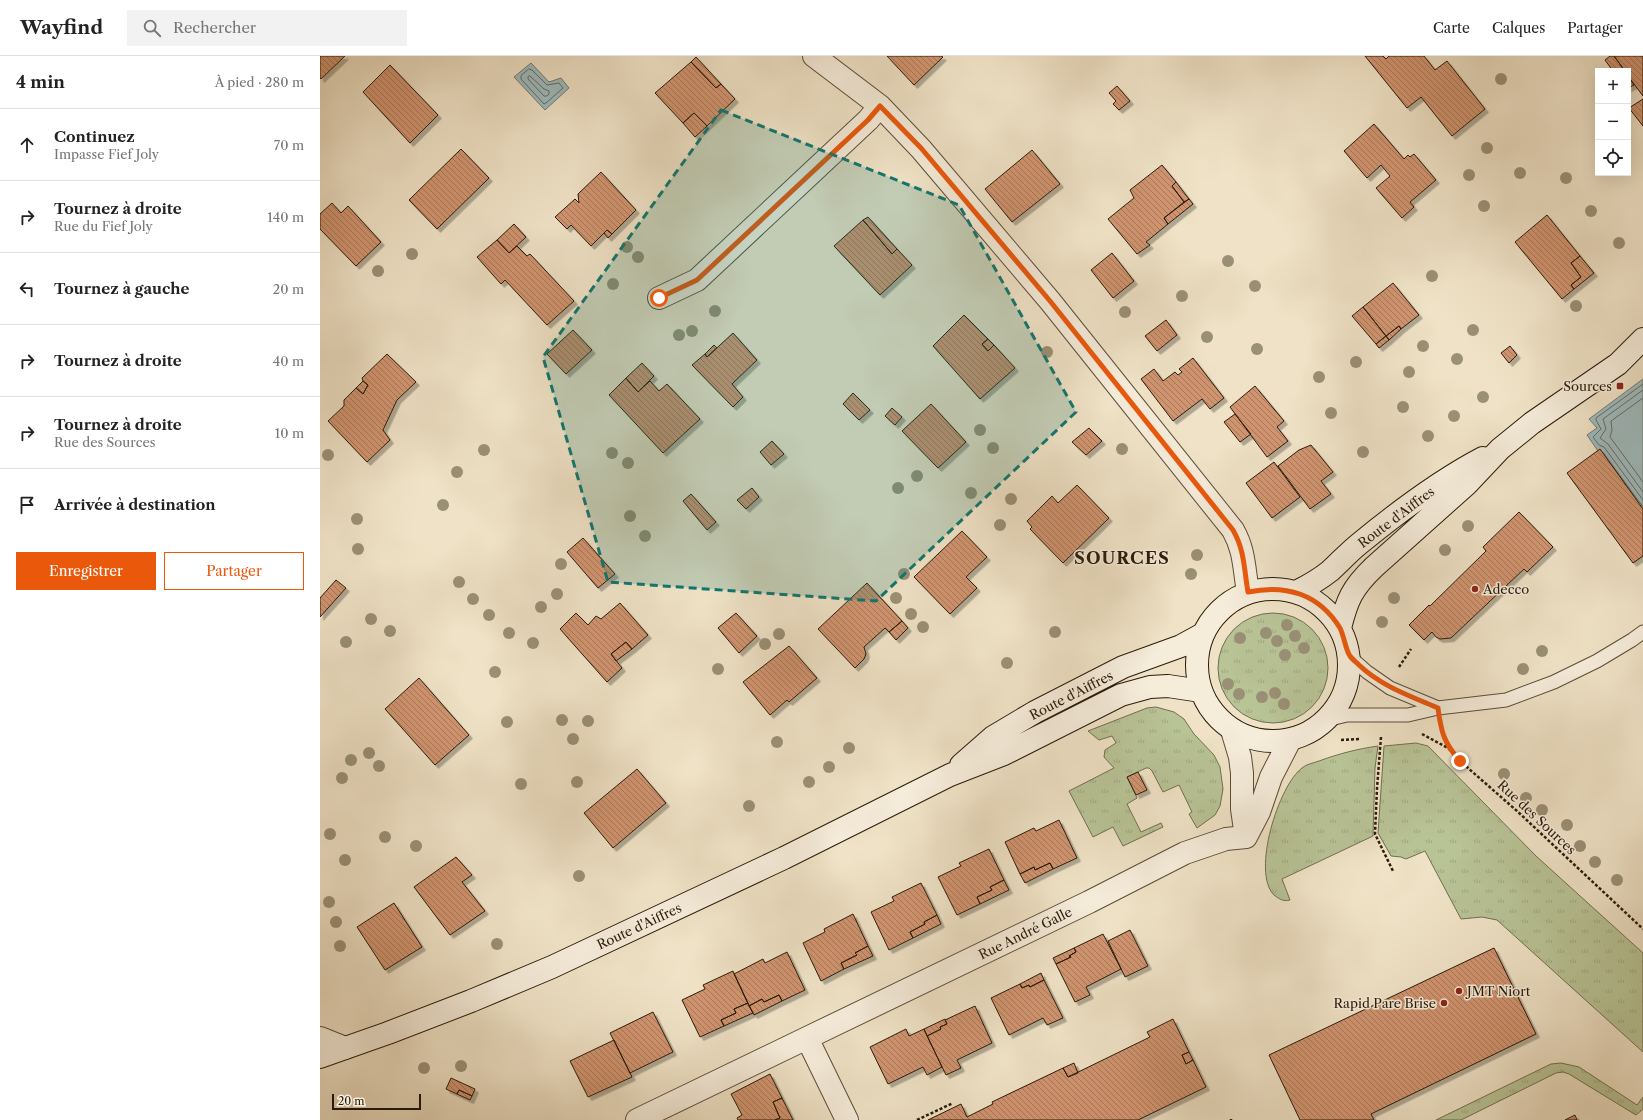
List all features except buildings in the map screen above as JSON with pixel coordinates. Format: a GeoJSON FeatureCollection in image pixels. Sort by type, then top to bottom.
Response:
{"type":"FeatureCollection","features":[{"type":"Feature","properties":{"kind":"main road"},"geometry":{"type":"LineString","coordinates":[[814,56],[880,106],[921,148],[1050,301],[1233,530],[1244,554],[1248,592]]}},
{"type":"Feature","properties":{"kind":"main road"},"geometry":{"type":"LineString","coordinates":[[659,298],[697,280],[868,120],[880,106]]}},
{"type":"Feature","properties":{"kind":"main road","name":"Route d'Aiffres"},"geometry":{"type":"LineString","coordinates":[[1340,628],[1351,594],[1361,579],[1466,484],[1500,449],[1532,423],[1618,364],[1643,339]]}},
{"type":"Feature","properties":{"kind":"main road","name":"Route d'Aiffres"},"geometry":{"type":"LineString","coordinates":[[1618,364],[1643,354]]}},
{"type":"Feature","properties":{"kind":"main road","name":"Route d'Aiffres"},"geometry":{"type":"LineString","coordinates":[[1296,592],[1312,584],[1330,571],[1358,544],[1424,494],[1461,469],[1500,449]]}},
{"type":"Feature","properties":{"kind":"main road"},"geometry":{"type":"LineString","coordinates":[[1279,589],[1296,592],[1314,600],[1329,613],[1340,628],[1346,642],[1349,656],[1349,673],[1345,691],[1337,707],[1326,720],[1310,732],[1290,740],[1271,742],[1251,739],[1232,730],[1219,720],[1209,707],[1201,691],[1197,666],[1198,653],[1203,634],[1213,617],[1227,604],[1248,592],[1279,589]]}},
{"type":"Feature","properties":{"kind":"main road","name":"Route d'Aiffres"},"geometry":{"type":"LineString","coordinates":[[950,775],[993,737],[1035,712],[1124,668],[1181,646],[1203,634]]}},
{"type":"Feature","properties":{"kind":"main road","name":"Route d'Aiffres"},"geometry":{"type":"LineString","coordinates":[[320,1057],[470,1001],[552,967],[784,858],[950,775],[1004,754],[1084,713],[1136,690],[1150,687],[1168,686],[1201,691]]}},
{"type":"Feature","properties":{"kind":"main road"},"geometry":{"type":"LineString","coordinates":[[1232,730],[1240,757],[1242,773],[1242,809],[1246,837]]}},
{"type":"Feature","properties":{"kind":"main road"},"geometry":{"type":"LineString","coordinates":[[1246,837],[1259,812],[1271,777],[1290,740]]}},
{"type":"Feature","properties":{"kind":"main road","name":"Rue André Galle"},"geometry":{"type":"LineString","coordinates":[[637,1120],[1089,902],[1185,853],[1226,839],[1246,837]]}},
{"type":"Feature","properties":{"kind":"main road"},"geometry":{"type":"LineString","coordinates":[[320,1038],[346,1048]]}},
{"type":"Feature","properties":{"kind":"main road"},"geometry":{"type":"LineString","coordinates":[[808,1038],[847,1120]]}},
{"type":"Feature","properties":{"kind":"lane"},"geometry":{"type":"LineString","coordinates":[[1326,720],[1347,715],[1408,715],[1438,708],[1506,700],[1530,692],[1597,661],[1643,632]]}},
{"type":"Feature","properties":{"kind":"lane"},"geometry":{"type":"LineString","coordinates":[[1349,656],[1367,672],[1390,688],[1438,708]]}},
{"type":"Feature","properties":{"kind":"path"},"geometry":{"type":"LineString","coordinates":[[1390,688],[1396,672],[1411,649]]}},
{"type":"Feature","properties":{"kind":"path","name":"Rue des Sources"},"geometry":{"type":"LineString","coordinates":[[1438,708],[1440,728],[1448,748],[1460,761],[1517,811],[1643,929]]}},
{"type":"Feature","properties":{"kind":"path"},"geometry":{"type":"LineString","coordinates":[[1382,715],[1375,834],[1393,871]]}},
{"type":"Feature","properties":{"kind":"path"},"geometry":{"type":"LineString","coordinates":[[917,1120],[953,1103]]}},
{"type":"Feature","properties":{"kind":"highlighted area"},"geometry":{"type":"Polygon","coordinates":[[[721,110],[959,205],[1076,412],[876,601],[608,582],[543,357],[721,110]]]}},
{"type":"Feature","properties":{"kind":"green space"},"geometry":{"type":"Polygon","coordinates":[[[1273,613],[1294,617],[1304,622],[1312,629],[1319,637],[1324,647],[1328,668],[1324,689],[1319,699],[1312,707],[1304,714],[1294,719],[1273,723],[1252,719],[1242,714],[1234,707],[1227,699],[1222,689],[1218,668],[1222,647],[1227,637],[1234,629],[1242,622],[1252,617],[1273,613]]]}},
{"type":"Feature","properties":{"kind":"green space"},"geometry":{"type":"Polygon","coordinates":[[[1156,707],[1174,712],[1184,719],[1194,734],[1214,755],[1220,767],[1223,789],[1220,806],[1215,815],[1197,828],[1189,814],[1192,812],[1179,785],[1163,792],[1152,771],[1149,768],[1146,768],[1127,777],[1137,798],[1127,804],[1141,832],[1161,823],[1163,827],[1123,846],[1113,827],[1093,837],[1069,791],[1114,768],[1104,757],[1105,750],[1116,743],[1112,736],[1099,740],[1088,731],[1147,708],[1156,707]]]}},
{"type":"Feature","properties":{"kind":"green space"},"geometry":{"type":"Polygon","coordinates":[[[1416,743],[1428,746],[1536,856],[1643,953],[1643,1052],[1497,920],[1482,917],[1461,919],[1425,851],[1406,859],[1391,856],[1378,833],[1384,746],[1416,743]]]}},
{"type":"Feature","properties":{"kind":"green space"},"geometry":{"type":"Polygon","coordinates":[[[1378,746],[1375,768],[1373,836],[1282,879],[1290,900],[1288,901],[1278,898],[1274,895],[1268,884],[1265,868],[1267,849],[1277,810],[1293,777],[1302,768],[1308,765],[1333,756],[1378,746]]]}},
{"type":"Feature","properties":{"kind":"green space"},"geometry":{"type":"Polygon","coordinates":[[[1561,1063],[1579,1067],[1637,1105],[1643,1097],[1643,1109],[1636,1115],[1569,1074],[1563,1072],[1556,1073],[1461,1120],[1436,1120],[1551,1064],[1561,1063]]]}},
{"type":"Feature","properties":{"kind":"water"},"geometry":{"type":"Polygon","coordinates":[[[531,63],[549,82],[561,78],[569,88],[545,110],[514,77],[531,63]]]}},
{"type":"Feature","properties":{"kind":"water"},"geometry":{"type":"Polygon","coordinates":[[[1643,379],[1643,507],[1600,449],[1598,451],[1587,435],[1597,428],[1589,419],[1643,379]]]}},
{"type":"Feature","properties":{"kind":"place","name":"Sources"},"geometry":{"type":"Point","coordinates":[1620,386]}},
{"type":"Feature","properties":{"kind":"place","name":"Adecco"},"geometry":{"type":"Point","coordinates":[1475,589]}},
{"type":"Feature","properties":{"kind":"place","name":"JMT Niort"},"geometry":{"type":"Point","coordinates":[1459,991]}},
{"type":"Feature","properties":{"kind":"place","name":"Rapid Pare Brise"},"geometry":{"type":"Point","coordinates":[1444,1003]}},
{"type":"Feature","properties":{"kind":"district","name":"SOURCES"},"geometry":{"type":"Point","coordinates":[1122,558]}},
{"type":"Feature","properties":{"kind":"route"},"geometry":{"type":"LineString","coordinates":[[659,298],[697,280],[868,120],[880,106],[921,148],[1050,301],[1233,530],[1244,554],[1248,592],[1279,589],[1296,592],[1314,600],[1329,613],[1340,628],[1346,642],[1349,656],[1367,672],[1390,688],[1438,708],[1440,728],[1448,748],[1460,761]]}}]}
